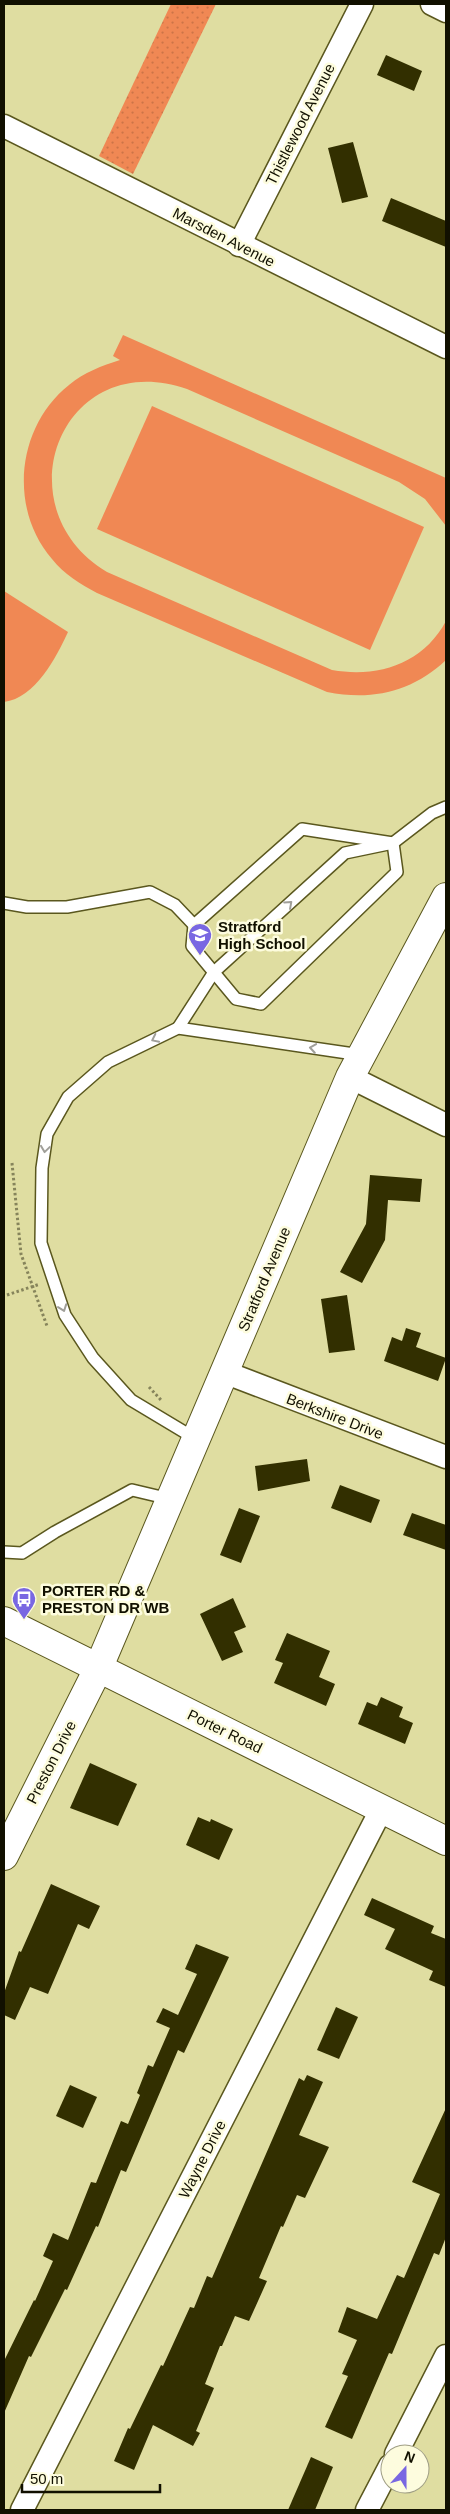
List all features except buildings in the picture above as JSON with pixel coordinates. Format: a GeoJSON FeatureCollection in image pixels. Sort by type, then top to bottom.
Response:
{"type":"FeatureCollection","features":[{"type":"Feature","properties":{"kind":"street","name":"Thistlewood Avenue"},"geometry":{"type":"LineString","coordinates":[[239,245],[362,4]]}},
{"type":"Feature","properties":{"kind":"street"},"geometry":{"type":"LineString","coordinates":[[432,4],[446,11]]}},
{"type":"Feature","properties":{"kind":"street","name":"Marsden Avenue"},"geometry":{"type":"LineString","coordinates":[[4,126],[446,347]]}},
{"type":"Feature","properties":{"kind":"street","name":"Stratford Avenue"},"geometry":{"type":"LineString","coordinates":[[98,1669],[355,1066],[446,897]]}},
{"type":"Feature","properties":{"kind":"street"},"geometry":{"type":"LineString","coordinates":[[355,1066],[446,1125]]}},
{"type":"Feature","properties":{"kind":"street","name":"Berkshire Drive"},"geometry":{"type":"LineString","coordinates":[[224,1372],[446,1457]]}},
{"type":"Feature","properties":{"kind":"street","name":"Porter Road"},"geometry":{"type":"LineString","coordinates":[[4,1621],[446,1841]]}},
{"type":"Feature","properties":{"kind":"street","name":"Preston Drive"},"geometry":{"type":"LineString","coordinates":[[4,1856],[98,1669]]}},
{"type":"Feature","properties":{"kind":"street","name":"Wayne Drive"},"geometry":{"type":"LineString","coordinates":[[22,2510],[382,1808]]}},
{"type":"Feature","properties":{"kind":"street"},"geometry":{"type":"LineString","coordinates":[[401,2444],[446,2356]]}},
{"type":"Feature","properties":{"kind":"street"},"geometry":{"type":"LineString","coordinates":[[367,2510],[380,2485]]}},
{"type":"Feature","properties":{"kind":"lane"},"geometry":{"type":"LineString","coordinates":[[196,1438],[132,1400],[93,1358],[65,1315],[41,1243],[42,1168],[47,1134],[68,1097],[108,1062],[178,1028],[214,972],[345,853],[393,843],[432,812],[446,807]]}},
{"type":"Feature","properties":{"kind":"lane"},"geometry":{"type":"LineString","coordinates":[[302,829],[393,843],[397,872],[261,1004],[236,999],[192,946],[194,925],[302,829]]}},
{"type":"Feature","properties":{"kind":"lane"},"geometry":{"type":"LineString","coordinates":[[4,903],[27,907],[67,907],[150,892],[175,905],[194,925]]}},
{"type":"Feature","properties":{"kind":"lane"},"geometry":{"type":"LineString","coordinates":[[178,1028],[355,1066]]}},
{"type":"Feature","properties":{"kind":"lane"},"geometry":{"type":"LineString","coordinates":[[4,1552],[22,1553],[64,1527],[132,1490],[170,1499]]}},
{"type":"Feature","properties":{"kind":"path"},"geometry":{"type":"LineString","coordinates":[[12,1163],[21,1254],[31,1287],[47,1326]]}},
{"type":"Feature","properties":{"kind":"path"},"geometry":{"type":"LineString","coordinates":[[7,1296],[53,1279]]}},
{"type":"Feature","properties":{"kind":"path"},"geometry":{"type":"LineString","coordinates":[[150,1387],[165,1404]]}},
{"type":"Feature","properties":{"kind":"shaded area"},"geometry":{"type":"Polygon","coordinates":[[[171,4],[216,4],[133,174],[99,156],[171,4]]]}},
{"type":"Feature","properties":{"kind":"shaded area"},"geometry":{"type":"Polygon","coordinates":[[[123,335],[446,478],[446,526],[425,499],[399,482],[187,389],[143,382],[106,390],[78,411],[60,440],[52,475],[57,510],[75,544],[107,572],[332,670],[366,672],[398,665],[412,658],[425,648],[446,621],[446,660],[419,680],[391,691],[360,695],[327,692],[97,593],[73,578],[52,559],[38,539],[29,516],[24,492],[24,468],[29,445],[38,422],[52,402],[69,385],[87,373],[120,360],[113,356],[123,335]]]}},
{"type":"Feature","properties":{"kind":"shaded area"},"geometry":{"type":"Polygon","coordinates":[[[152,406],[424,527],[370,650],[97,529],[152,406]]]}},
{"type":"Feature","properties":{"kind":"shaded area"},"geometry":{"type":"Polygon","coordinates":[[[4,591],[68,632],[51,665],[35,685],[15,699],[4,702],[4,591]]]}},
{"type":"Feature","properties":{"kind":"place","name":"Stratford High School"},"geometry":{"type":"Point","coordinates":[200,956]}},
{"type":"Feature","properties":{"kind":"place","name":"PORTER RD & PRESTON DR WB"},"geometry":{"type":"Point","coordinates":[24,1620]}}]}
